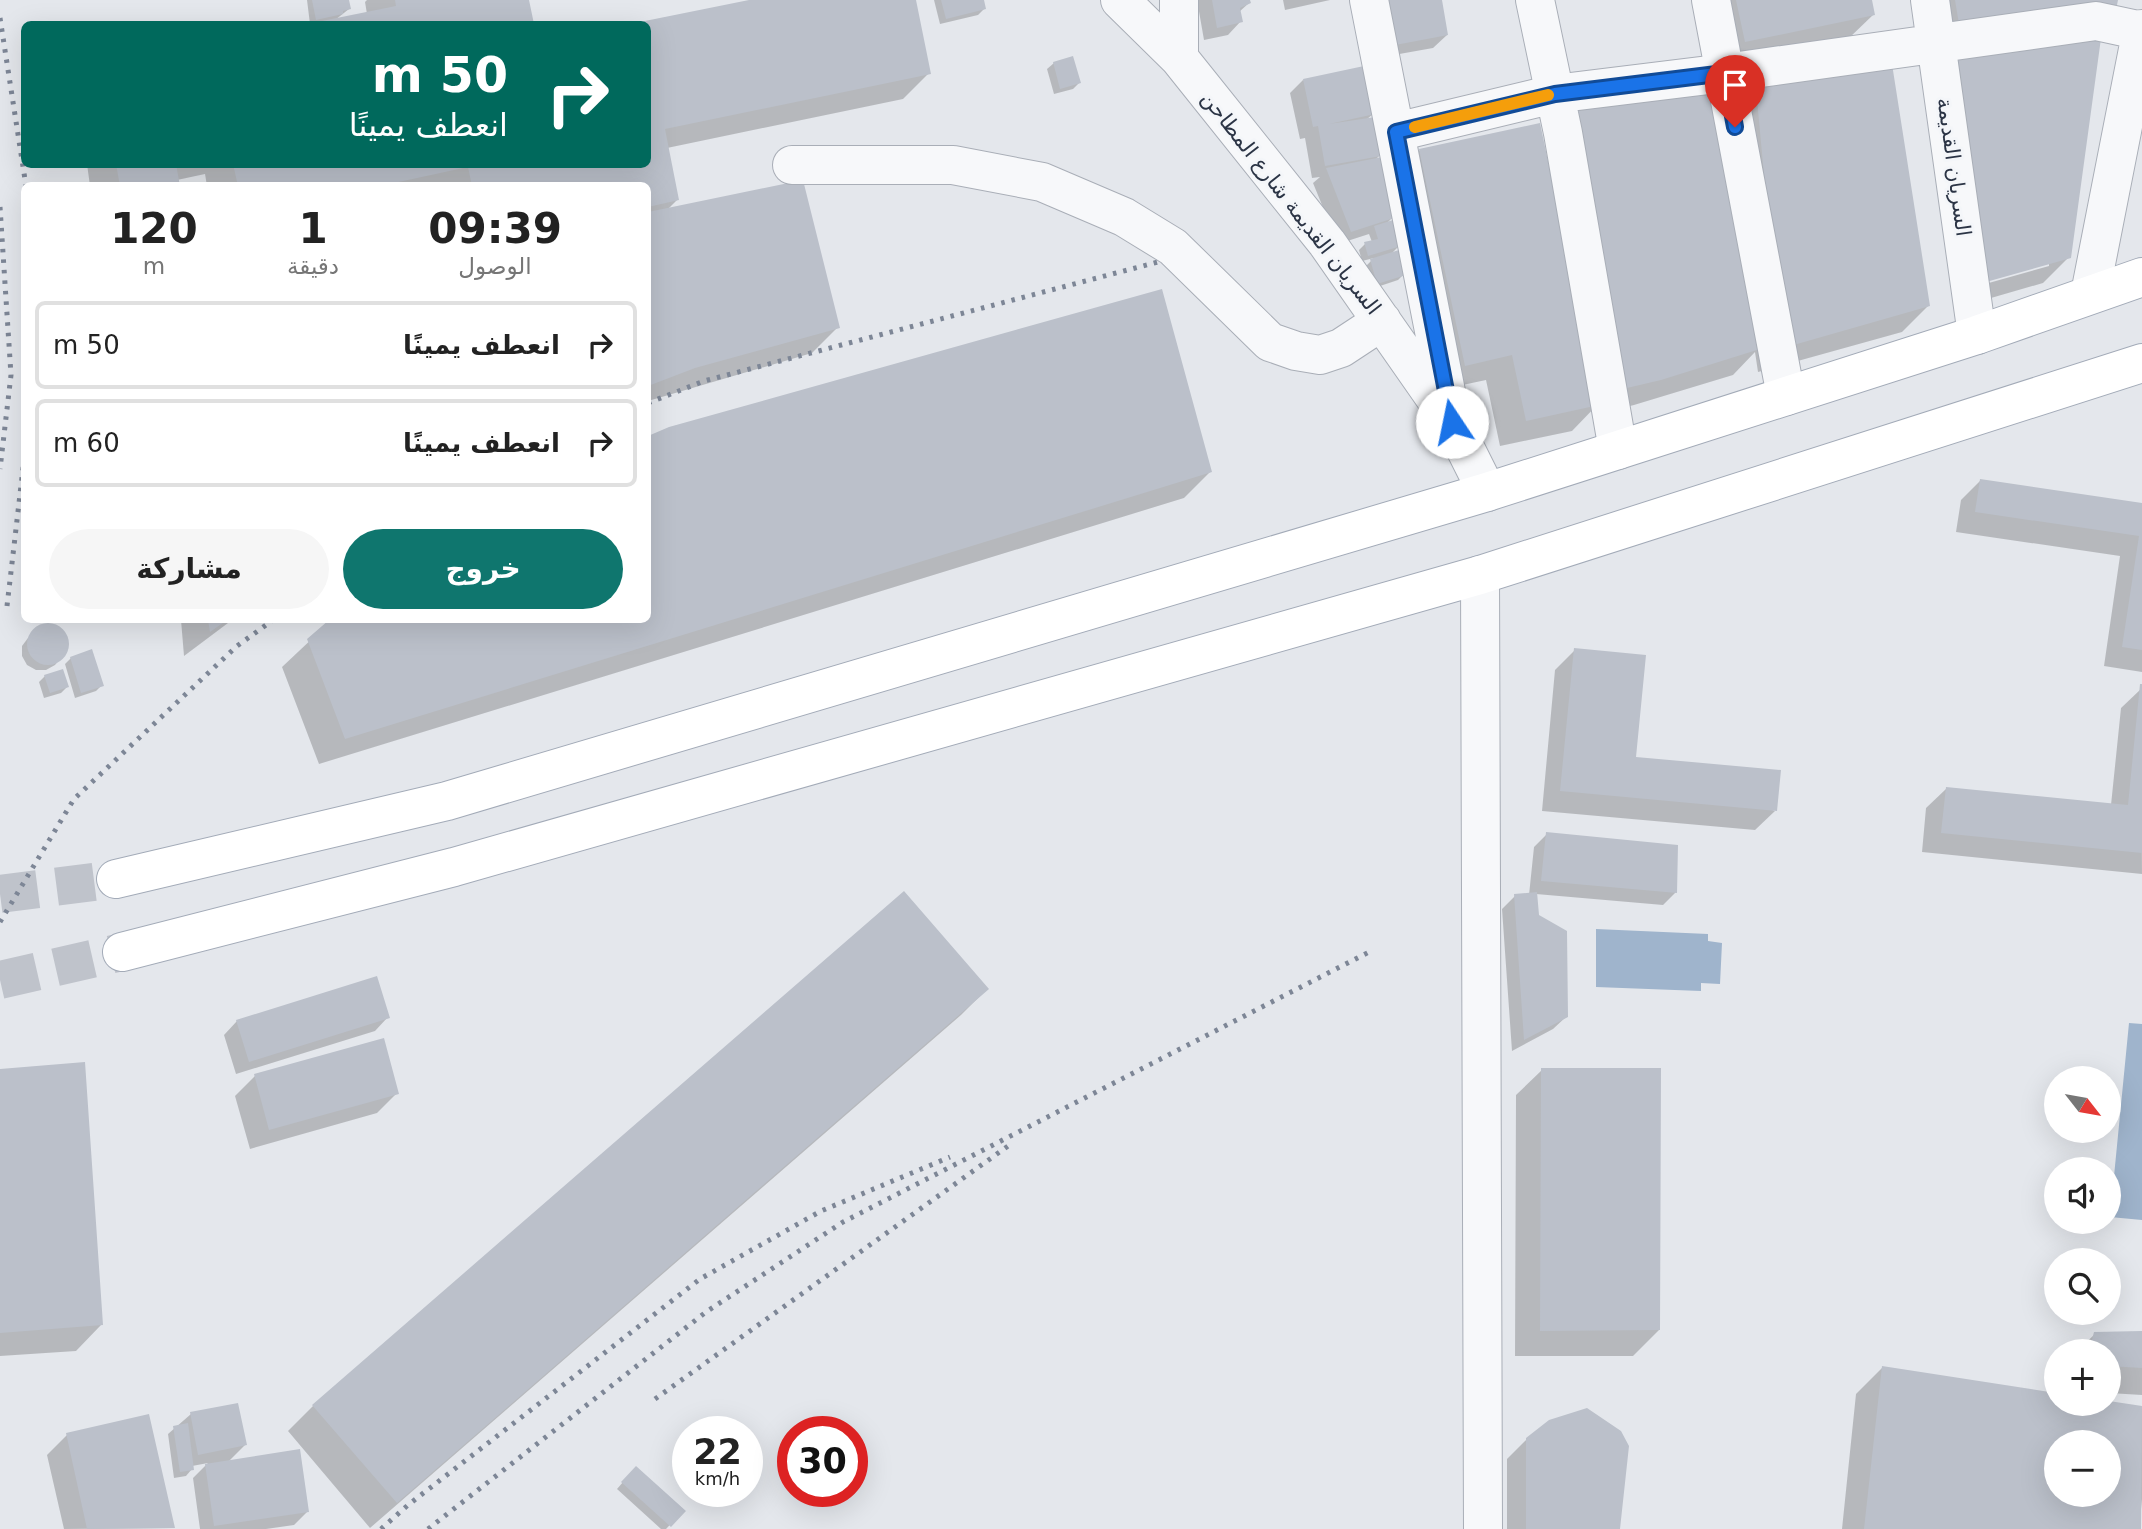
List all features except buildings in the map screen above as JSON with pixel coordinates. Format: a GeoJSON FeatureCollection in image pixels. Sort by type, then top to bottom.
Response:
{"type":"FeatureCollection","features":[{"type":"Feature","properties":{"kind":"main road"},"geometry":{"type":"LineString","coordinates":[[116,879],[447,801],[1487,492],[1977,335],[2142,277]]}},
{"type":"Feature","properties":{"kind":"main road"},"geometry":{"type":"LineString","coordinates":[[122,952],[454,867],[1479,575],[2142,363]]}},
{"type":"Feature","properties":{"kind":"street","name":"السريان القديمة شارع المطاحن"},"geometry":{"type":"LineString","coordinates":[[1120,0],[1179,58],[1327,243],[1452,422],[1487,492]]}},
{"type":"Feature","properties":{"kind":"street"},"geometry":{"type":"LineString","coordinates":[[1179,0],[1179,58]]}},
{"type":"Feature","properties":{"kind":"street"},"geometry":{"type":"LineString","coordinates":[[1369,0],[1452,422]]}},
{"type":"Feature","properties":{"kind":"street"},"geometry":{"type":"LineString","coordinates":[[1535,0],[1555,94],[1618,450]]}},
{"type":"Feature","properties":{"kind":"street"},"geometry":{"type":"LineString","coordinates":[[1711,0],[1786,396]]}},
{"type":"Feature","properties":{"kind":"street","name":"السريان القديمة"},"geometry":{"type":"LineString","coordinates":[[1930,0],[1977,335]]}},
{"type":"Feature","properties":{"kind":"street"},"geometry":{"type":"LineString","coordinates":[[1396,132],[1555,94],[2096,21],[2142,30],[2090,294]]}},
{"type":"Feature","properties":{"kind":"street"},"geometry":{"type":"LineString","coordinates":[[792,165],[953,165],[1042,182],[1124,217],[1173,247],[1270,342],[1296,352],[1320,355],[1341,348],[1382,321]]}},
{"type":"Feature","properties":{"kind":"street"},"geometry":{"type":"LineString","coordinates":[[1479,575],[1483,1529]]}},
{"type":"Feature","properties":{"kind":"water"},"geometry":{"type":"Polygon","coordinates":[[[1596,929],[1708,934],[1708,941],[1722,943],[1720,984],[1701,983],[1701,991],[1596,987],[1596,929]]]}},
{"type":"Feature","properties":{"kind":"water"},"geometry":{"type":"Polygon","coordinates":[[[2129,1023],[2142,1024],[2142,1220],[2121,1218],[2121,1157],[2116,1157],[2117,1143],[2121,1143],[2121,1105],[2129,1023]]]}},
{"type":"Feature","properties":{"kind":"tunnel"},"geometry":{"type":"LineString","coordinates":[[0,894],[116,879]]}},
{"type":"Feature","properties":{"kind":"tunnel"},"geometry":{"type":"LineString","coordinates":[[0,980],[122,952]]}},
{"type":"Feature","properties":{"kind":"railway"},"geometry":{"type":"LineString","coordinates":[[0,18],[21,154]]}},
{"type":"Feature","properties":{"kind":"railway"},"geometry":{"type":"LineString","coordinates":[[23,168],[25,182]]}},
{"type":"Feature","properties":{"kind":"railway"},"geometry":{"type":"LineString","coordinates":[[0,207],[11,375],[0,469]]}},
{"type":"Feature","properties":{"kind":"railway"},"geometry":{"type":"LineString","coordinates":[[651,402],[704,381],[1158,262]]}},
{"type":"Feature","properties":{"kind":"railway"},"geometry":{"type":"LineString","coordinates":[[7,606],[21,486]]}},
{"type":"Feature","properties":{"kind":"railway"},"geometry":{"type":"LineString","coordinates":[[0,922],[74,799],[237,646],[269,623]]}},
{"type":"Feature","properties":{"kind":"railway"},"geometry":{"type":"LineString","coordinates":[[428,1529],[706,1312],[843,1222],[1371,951]]}},
{"type":"Feature","properties":{"kind":"railway"},"geometry":{"type":"LineString","coordinates":[[655,1399],[1008,1146]]}},
{"type":"Feature","properties":{"kind":"railway"},"geometry":{"type":"LineString","coordinates":[[381,1529],[408,1505],[700,1279],[821,1211],[950,1157]]}},
{"type":"Feature","properties":{"kind":"slow traffic"},"geometry":{"type":"LineString","coordinates":[[1415,127],[1548,95]]}},
{"type":"Feature","properties":{"kind":"route"},"geometry":{"type":"LineString","coordinates":[[1452,422],[1396,132],[1555,94],[1725,73],[1735,127]]}}]}
